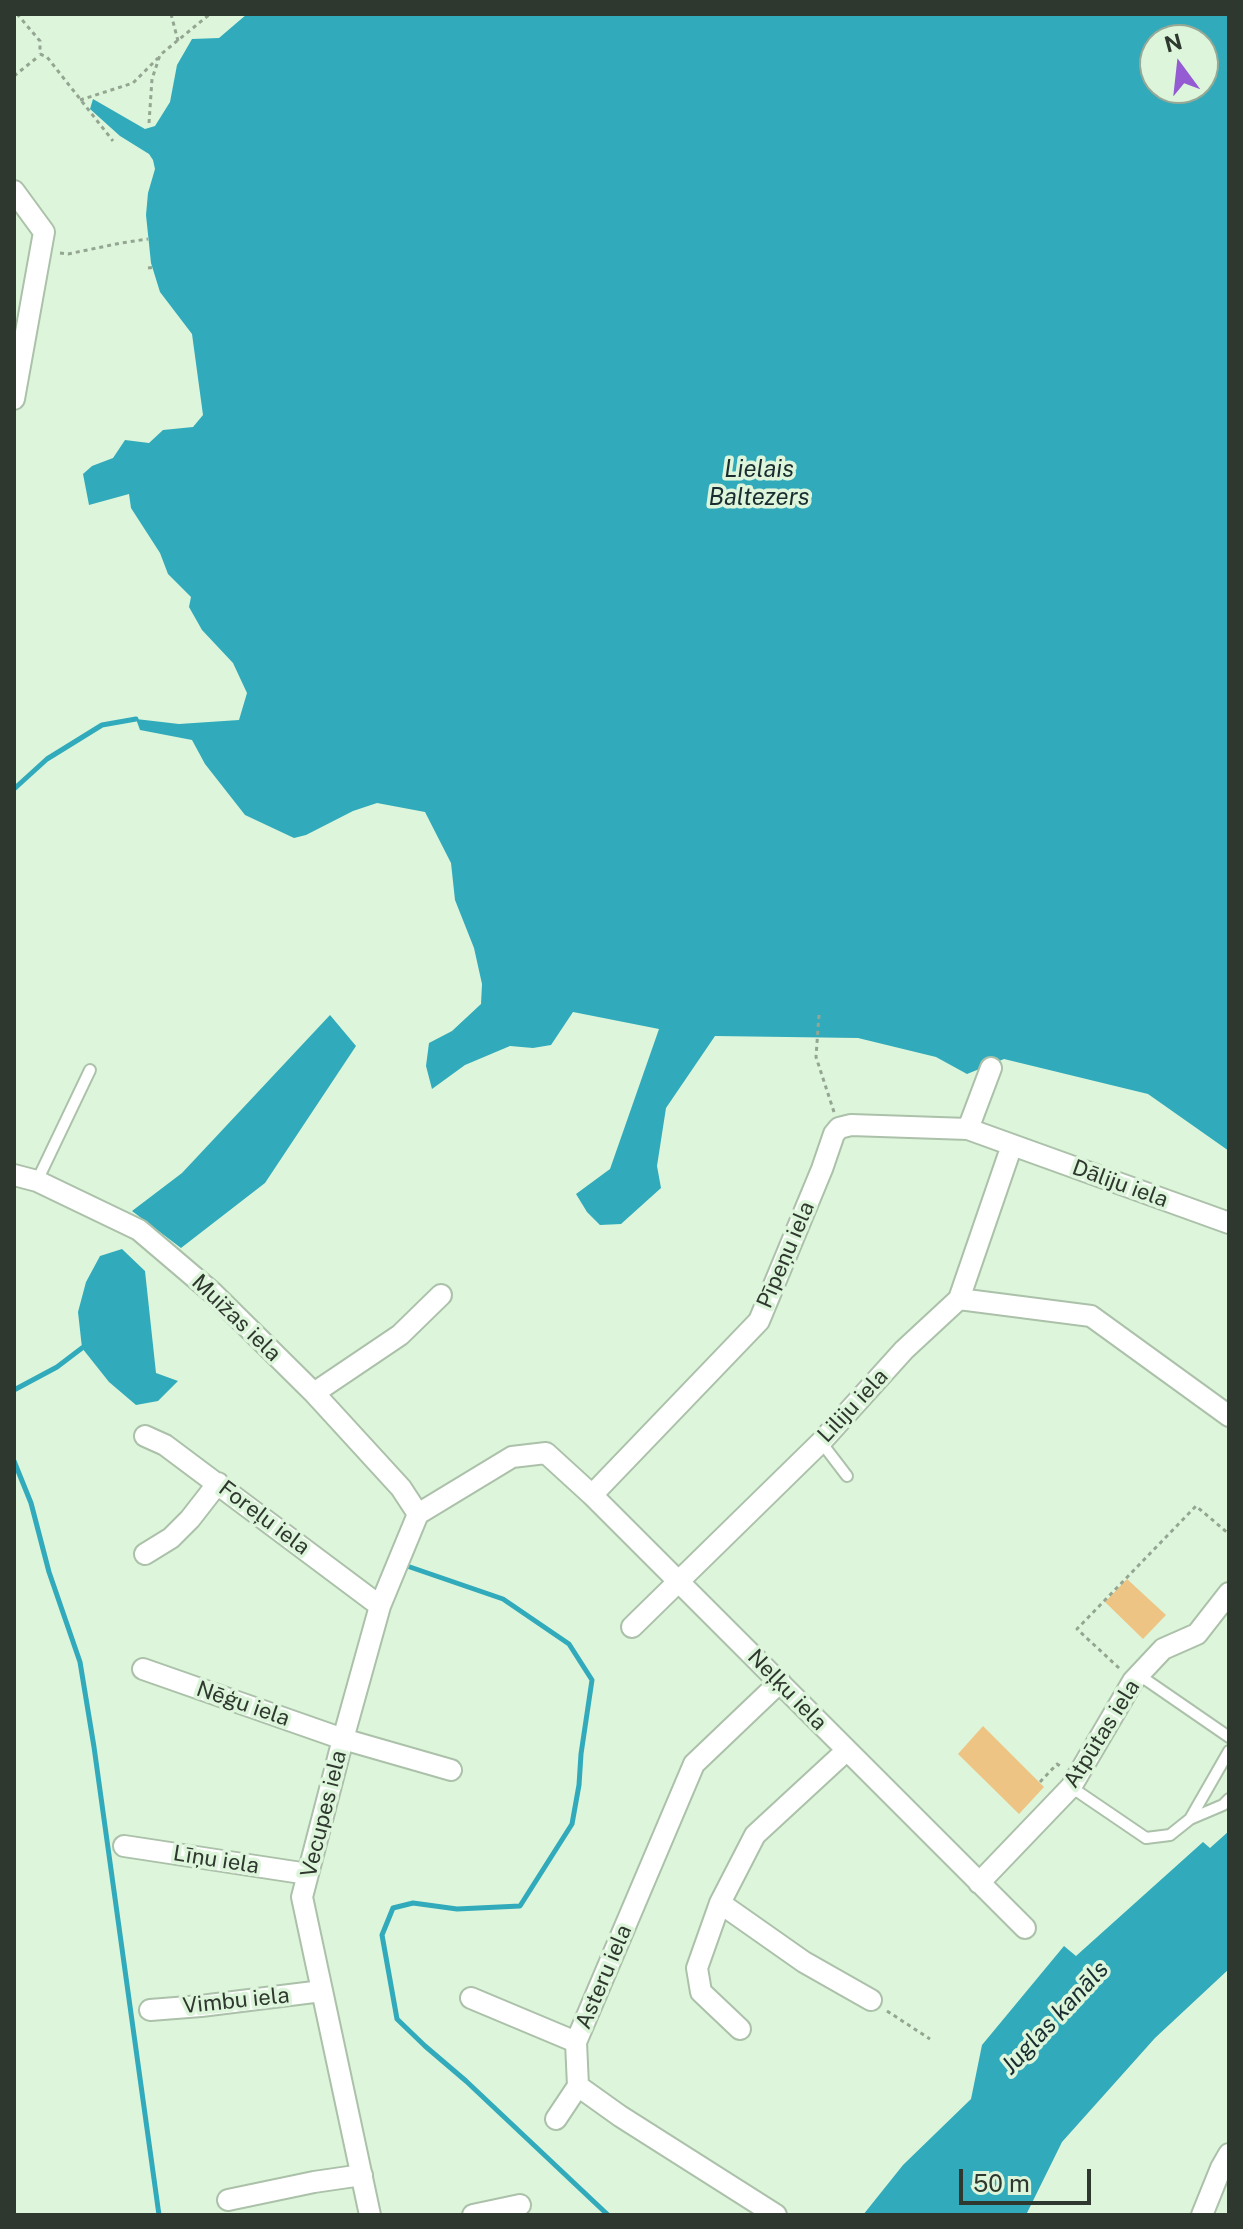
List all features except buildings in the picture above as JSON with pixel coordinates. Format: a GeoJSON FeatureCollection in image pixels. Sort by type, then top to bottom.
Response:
{"type":"FeatureCollection","features":[{"type":"Feature","properties":{"kind":"street"},"geometry":{"type":"LineString","coordinates":[[14,191],[44,232],[14,399]]}},
{"type":"Feature","properties":{"kind":"street"},"geometry":{"type":"LineString","coordinates":[[968,1129],[991,1068]]}},
{"type":"Feature","properties":{"kind":"street"},"geometry":{"type":"LineString","coordinates":[[839,1128],[851,1125],[968,1129],[1012,1145]]}},
{"type":"Feature","properties":{"kind":"street","name":"Pīpeņu iela"},"geometry":{"type":"LineString","coordinates":[[592,1495],[759,1321],[839,1128]]}},
{"type":"Feature","properties":{"kind":"street","name":"Dāliju iela"},"geometry":{"type":"LineString","coordinates":[[1012,1145],[1229,1223]]}},
{"type":"Feature","properties":{"kind":"street","name":"Liliju iela"},"geometry":{"type":"LineString","coordinates":[[632,1627],[821,1442],[904,1350],[959,1299],[1012,1145]]}},
{"type":"Feature","properties":{"kind":"street","name":"Muižas iela"},"geometry":{"type":"LineString","coordinates":[[14,1175],[37,1181],[139,1230],[213,1293],[314,1393],[401,1488],[418,1514]]}},
{"type":"Feature","properties":{"kind":"street"},"geometry":{"type":"LineString","coordinates":[[314,1393],[400,1335],[441,1295]]}},
{"type":"Feature","properties":{"kind":"street"},"geometry":{"type":"LineString","coordinates":[[959,1299],[1091,1316],[1229,1416]]}},
{"type":"Feature","properties":{"kind":"street","name":"Foreļu iela"},"geometry":{"type":"LineString","coordinates":[[145,1436],[165,1445],[218,1483],[380,1606]]}},
{"type":"Feature","properties":{"kind":"street","name":"Neļķu iela"},"geometry":{"type":"LineString","coordinates":[[418,1514],[512,1457],[546,1453],[592,1495],[1025,1928]]}},
{"type":"Feature","properties":{"kind":"street"},"geometry":{"type":"LineString","coordinates":[[145,1554],[171,1538],[218,1483]]}},
{"type":"Feature","properties":{"kind":"street","name":"Vecupes iela"},"geometry":{"type":"LineString","coordinates":[[370,2215],[302,1897],[380,1606],[418,1514]]}},
{"type":"Feature","properties":{"kind":"street","name":"Atpūtas iela"},"geometry":{"type":"LineString","coordinates":[[979,1883],[1071,1787],[1136,1678],[1163,1649],[1197,1634],[1229,1593]]}},
{"type":"Feature","properties":{"kind":"street","name":"Nēģu iela"},"geometry":{"type":"LineString","coordinates":[[143,1669],[343,1739],[451,1770]]}},
{"type":"Feature","properties":{"kind":"street","name":"Asteru iela"},"geometry":{"type":"LineString","coordinates":[[578,2086],[576,2042],[694,1764],[780,1682]]}},
{"type":"Feature","properties":{"kind":"street"},"geometry":{"type":"LineString","coordinates":[[740,2029],[701,1992],[697,1968],[720,1903],[755,1835],[846,1751]]}},
{"type":"Feature","properties":{"kind":"street","name":"Līņu iela"},"geometry":{"type":"LineString","coordinates":[[124,1846],[308,1874]]}},
{"type":"Feature","properties":{"kind":"street"},"geometry":{"type":"LineString","coordinates":[[720,1903],[804,1962],[871,2000]]}},
{"type":"Feature","properties":{"kind":"street","name":"Vimbu iela"},"geometry":{"type":"LineString","coordinates":[[150,2010],[322,1991]]}},
{"type":"Feature","properties":{"kind":"street"},"geometry":{"type":"LineString","coordinates":[[471,1998],[576,2042]]}},
{"type":"Feature","properties":{"kind":"street"},"geometry":{"type":"LineString","coordinates":[[556,2119],[578,2086],[776,2215]]}},
{"type":"Feature","properties":{"kind":"street"},"geometry":{"type":"LineString","coordinates":[[1202,2215],[1229,2154]]}},
{"type":"Feature","properties":{"kind":"street"},"geometry":{"type":"LineString","coordinates":[[228,2200],[362,2175]]}},
{"type":"Feature","properties":{"kind":"street"},"geometry":{"type":"LineString","coordinates":[[473,2215],[520,2205]]}},
{"type":"Feature","properties":{"kind":"lane"},"geometry":{"type":"LineString","coordinates":[[37,1181],[90,1070]]}},
{"type":"Feature","properties":{"kind":"lane"},"geometry":{"type":"LineString","coordinates":[[821,1442],[847,1476]]}},
{"type":"Feature","properties":{"kind":"lane"},"geometry":{"type":"LineString","coordinates":[[1136,1678],[1229,1737]]}},
{"type":"Feature","properties":{"kind":"lane"},"geometry":{"type":"LineString","coordinates":[[1190,1819],[1229,1751]]}},
{"type":"Feature","properties":{"kind":"lane"},"geometry":{"type":"LineString","coordinates":[[1071,1787],[1146,1838],[1170,1835],[1190,1819],[1223,1805],[1229,1799]]}},
{"type":"Feature","properties":{"kind":"path"},"geometry":{"type":"LineString","coordinates":[[14,76],[40,54],[40,41],[17,14]]}},
{"type":"Feature","properties":{"kind":"path"},"geometry":{"type":"LineString","coordinates":[[171,14],[178,41]]}},
{"type":"Feature","properties":{"kind":"path"},"geometry":{"type":"LineString","coordinates":[[80,100],[133,83],[160,55],[210,14]]}},
{"type":"Feature","properties":{"kind":"path"},"geometry":{"type":"LineString","coordinates":[[40,54],[47,57],[113,141]]}},
{"type":"Feature","properties":{"kind":"path"},"geometry":{"type":"LineString","coordinates":[[149,123],[152,79],[160,55]]}},
{"type":"Feature","properties":{"kind":"path"},"geometry":{"type":"LineString","coordinates":[[40,251],[68,254],[148,239]]}},
{"type":"Feature","properties":{"kind":"path"},"geometry":{"type":"LineString","coordinates":[[148,268],[156,267]]}},
{"type":"Feature","properties":{"kind":"path"},"geometry":{"type":"LineString","coordinates":[[819,1015],[816,1057],[839,1128]]}},
{"type":"Feature","properties":{"kind":"path"},"geometry":{"type":"LineString","coordinates":[[1136,1678],[1077,1629],[1196,1506],[1229,1534]]}},
{"type":"Feature","properties":{"kind":"path"},"geometry":{"type":"LineString","coordinates":[[871,2000],[930,2039]]}},
{"type":"Feature","properties":{"kind":"shaded area"},"geometry":{"type":"Polygon","coordinates":[[[1127,1579],[1166,1615],[1143,1639],[1105,1602],[1127,1579]]]}},
{"type":"Feature","properties":{"kind":"shaded area"},"geometry":{"type":"Polygon","coordinates":[[[983,1726],[1044,1787],[1019,1814],[958,1754],[983,1726]]]}},
{"type":"Feature","properties":{"kind":"water","name":"Lielais Baltezers"},"geometry":{"type":"Polygon","coordinates":[[[247,14],[1229,14],[1229,1151],[1148,1094],[1004,1059],[967,1074],[936,1057],[858,1038],[715,1036],[666,1108],[657,1166],[661,1188],[621,1224],[600,1225],[576,1194],[610,1169],[659,1029],[573,1012],[551,1045],[533,1048],[510,1046],[465,1065],[432,1089],[426,1066],[429,1043],[452,1031],[481,1004],[482,984],[474,948],[455,900],[451,863],[425,812],[377,803],[294,838],[245,815],[205,764],[192,740],[140,730],[136,719],[179,724],[239,720],[247,693],[233,663],[202,630],[189,607],[191,597],[168,574],[160,553],[131,508],[129,494],[89,505],[83,474],[92,466],[113,458],[125,440],[149,443],[163,430],[193,427],[203,415],[192,334],[160,292],[151,263],[146,215],[155,169],[153,160],[90,109],[93,99],[145,129],[155,126],[170,102],[177,65],[192,39],[219,38],[247,14]]]}},
{"type":"Feature","properties":{"kind":"water"},"geometry":{"type":"Polygon","coordinates":[[[330,1015],[356,1046],[265,1183],[181,1248],[132,1211],[182,1173],[330,1015]]]}},
{"type":"Feature","properties":{"kind":"water"},"geometry":{"type":"Polygon","coordinates":[[[122,1249],[145,1271],[156,1373],[178,1381],[158,1401],[136,1405],[109,1382],[82,1348],[78,1312],[86,1282],[100,1256],[122,1249]]]}},
{"type":"Feature","properties":{"kind":"water","name":"Juglas kanāls"},"geometry":{"type":"Polygon","coordinates":[[[1229,1831],[1229,1969],[1155,2038],[1062,2142],[1026,2215],[863,2215],[903,2165],[971,2099],[982,2045],[1064,1946],[1076,1956],[1203,1842],[1210,1848],[1229,1831]]]}},
{"type":"Feature","properties":{"kind":"waterway"},"geometry":{"type":"LineString","coordinates":[[14,789],[47,759],[102,725],[136,719]]}},
{"type":"Feature","properties":{"kind":"waterway"},"geometry":{"type":"LineString","coordinates":[[14,1390],[57,1367],[82,1348]]}},
{"type":"Feature","properties":{"kind":"waterway"},"geometry":{"type":"LineString","coordinates":[[14,1461],[31,1503],[49,1572],[80,1662],[159,2215]]}},
{"type":"Feature","properties":{"kind":"waterway"},"geometry":{"type":"LineString","coordinates":[[410,1567],[503,1599],[569,1644],[592,1680],[572,1824],[520,1906],[457,1909],[413,1903],[393,1908],[382,1935],[397,2019],[608,2215]]}}]}
